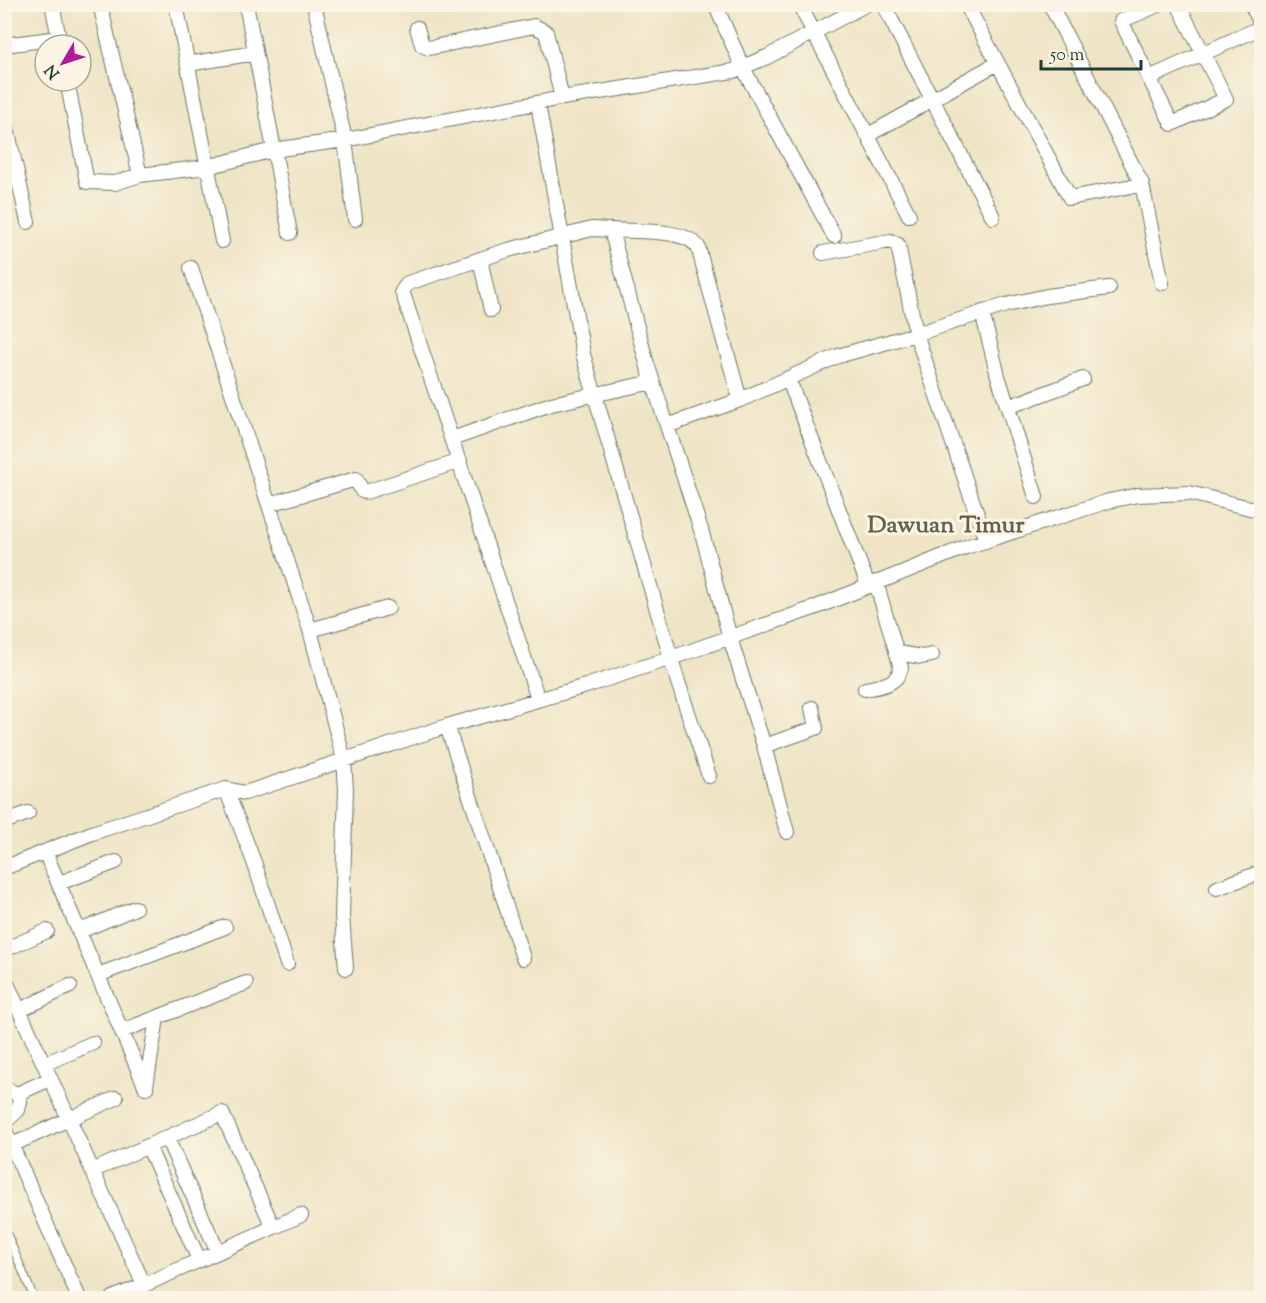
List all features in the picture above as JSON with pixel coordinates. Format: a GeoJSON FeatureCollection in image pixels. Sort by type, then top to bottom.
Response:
{"type":"FeatureCollection","features":[{"type":"Feature","properties":{"kind":"street"},"geometry":{"type":"LineString","coordinates":[[52,4],[58,33]]}},
{"type":"Feature","properties":{"kind":"street"},"geometry":{"type":"LineString","coordinates":[[100,4],[140,176]]}},
{"type":"Feature","properties":{"kind":"street"},"geometry":{"type":"LineString","coordinates":[[176,4],[222,241]]}},
{"type":"Feature","properties":{"kind":"street"},"geometry":{"type":"LineString","coordinates":[[246,4],[290,232]]}},
{"type":"Feature","properties":{"kind":"street"},"geometry":{"type":"LineString","coordinates":[[314,4],[345,140],[355,219]]}},
{"type":"Feature","properties":{"kind":"street"},"geometry":{"type":"LineString","coordinates":[[715,4],[744,68],[834,236]]}},
{"type":"Feature","properties":{"kind":"street"},"geometry":{"type":"LineString","coordinates":[[799,4],[909,215]]}},
{"type":"Feature","properties":{"kind":"street"},"geometry":{"type":"LineString","coordinates":[[69,93],[87,182],[115,183],[140,176],[207,167],[273,150],[345,140],[562,98],[744,68],[867,4]]}},
{"type":"Feature","properties":{"kind":"street"},"geometry":{"type":"LineString","coordinates":[[883,4],[993,217]]}},
{"type":"Feature","properties":{"kind":"street"},"geometry":{"type":"LineString","coordinates":[[966,4],[996,64],[1070,198],[1142,184]]}},
{"type":"Feature","properties":{"kind":"street"},"geometry":{"type":"LineString","coordinates":[[1050,4],[1142,184],[1162,283]]}},
{"type":"Feature","properties":{"kind":"street"},"geometry":{"type":"LineString","coordinates":[[1160,4],[1121,21],[1172,124],[1226,99],[1178,4]]}},
{"type":"Feature","properties":{"kind":"street"},"geometry":{"type":"LineString","coordinates":[[1149,78],[1262,26],[1251,4]]}},
{"type":"Feature","properties":{"kind":"street"},"geometry":{"type":"LineString","coordinates":[[417,28],[422,45],[429,48],[534,26],[541,27],[546,32],[562,98]]}},
{"type":"Feature","properties":{"kind":"street"},"geometry":{"type":"LineString","coordinates":[[4,45],[33,43]]}},
{"type":"Feature","properties":{"kind":"street"},"geometry":{"type":"LineString","coordinates":[[188,63],[255,53]]}},
{"type":"Feature","properties":{"kind":"street"},"geometry":{"type":"LineString","coordinates":[[868,135],[996,64]]}},
{"type":"Feature","properties":{"kind":"street"},"geometry":{"type":"LineString","coordinates":[[538,104],[560,237],[583,354],[671,658],[709,776]]}},
{"type":"Feature","properties":{"kind":"street"},"geometry":{"type":"LineString","coordinates":[[4,115],[28,222]]}},
{"type":"Feature","properties":{"kind":"street"},"geometry":{"type":"LineString","coordinates":[[538,699],[402,291],[408,283],[480,259],[592,229],[682,234],[693,239],[698,247],[740,400]]}},
{"type":"Feature","properties":{"kind":"street"},"geometry":{"type":"LineString","coordinates":[[611,230],[653,382],[702,533],[787,832]]}},
{"type":"Feature","properties":{"kind":"street"},"geometry":{"type":"LineString","coordinates":[[823,253],[890,241],[897,244],[916,334],[986,541]]}},
{"type":"Feature","properties":{"kind":"street"},"geometry":{"type":"LineString","coordinates":[[480,259],[492,310]]}},
{"type":"Feature","properties":{"kind":"street"},"geometry":{"type":"LineString","coordinates":[[191,268],[310,630],[344,760],[346,789],[342,916],[346,968]]}},
{"type":"Feature","properties":{"kind":"street"},"geometry":{"type":"LineString","coordinates":[[667,426],[740,400],[838,356],[982,312],[1047,296],[1108,288]]}},
{"type":"Feature","properties":{"kind":"street"},"geometry":{"type":"LineString","coordinates":[[982,312],[1036,497]]}},
{"type":"Feature","properties":{"kind":"street"},"geometry":{"type":"LineString","coordinates":[[788,378],[872,583],[898,653],[901,668],[899,676],[891,683],[865,689]]}},
{"type":"Feature","properties":{"kind":"street"},"geometry":{"type":"LineString","coordinates":[[1008,407],[1083,379]]}},
{"type":"Feature","properties":{"kind":"street"},"geometry":{"type":"LineString","coordinates":[[452,439],[551,404],[653,382]]}},
{"type":"Feature","properties":{"kind":"street"},"geometry":{"type":"LineString","coordinates":[[270,504],[356,479],[362,491],[366,492],[460,461]]}},
{"type":"Feature","properties":{"kind":"street"},"geometry":{"type":"LineString","coordinates":[[4,868],[92,834],[226,789],[245,793],[447,726],[671,658],[986,541],[1072,512],[1138,495],[1189,493],[1262,512]]}},
{"type":"Feature","properties":{"kind":"street"},"geometry":{"type":"LineString","coordinates":[[310,630],[388,608]]}},
{"type":"Feature","properties":{"kind":"street"},"geometry":{"type":"LineString","coordinates":[[898,653],[922,657],[932,655]]}},
{"type":"Feature","properties":{"kind":"street"},"geometry":{"type":"LineString","coordinates":[[764,746],[816,728],[812,708]]}},
{"type":"Feature","properties":{"kind":"street"},"geometry":{"type":"LineString","coordinates":[[447,726],[523,958]]}},
{"type":"Feature","properties":{"kind":"street"},"geometry":{"type":"LineString","coordinates":[[226,789],[254,862],[287,964]]}},
{"type":"Feature","properties":{"kind":"street"},"geometry":{"type":"LineString","coordinates":[[4,822],[28,813]]}},
{"type":"Feature","properties":{"kind":"street"},"geometry":{"type":"LineString","coordinates":[[45,852],[146,1088],[157,1018]]}},
{"type":"Feature","properties":{"kind":"street"},"geometry":{"type":"LineString","coordinates":[[59,883],[116,862]]}},
{"type":"Feature","properties":{"kind":"street"},"geometry":{"type":"LineString","coordinates":[[1217,888],[1262,872]]}},
{"type":"Feature","properties":{"kind":"street"},"geometry":{"type":"LineString","coordinates":[[80,931],[135,908]]}},
{"type":"Feature","properties":{"kind":"street"},"geometry":{"type":"LineString","coordinates":[[98,975],[225,927]]}},
{"type":"Feature","properties":{"kind":"street"},"geometry":{"type":"LineString","coordinates":[[4,950],[47,931]]}},
{"type":"Feature","properties":{"kind":"street"},"geometry":{"type":"LineString","coordinates":[[4,977],[144,1285]]}},
{"type":"Feature","properties":{"kind":"street"},"geometry":{"type":"LineString","coordinates":[[122,1031],[246,983]]}},
{"type":"Feature","properties":{"kind":"street"},"geometry":{"type":"LineString","coordinates":[[20,1010],[70,986]]}},
{"type":"Feature","properties":{"kind":"street"},"geometry":{"type":"LineString","coordinates":[[44,1064],[93,1043]]}},
{"type":"Feature","properties":{"kind":"street"},"geometry":{"type":"LineString","coordinates":[[4,1123],[18,1110],[20,1101],[11,1091],[50,1078]]}},
{"type":"Feature","properties":{"kind":"street"},"geometry":{"type":"LineString","coordinates":[[12,1145],[116,1098]]}},
{"type":"Feature","properties":{"kind":"street"},"geometry":{"type":"LineString","coordinates":[[92,1171],[222,1113],[273,1227]]}},
{"type":"Feature","properties":{"kind":"street"},"geometry":{"type":"LineString","coordinates":[[4,1128],[79,1299]]}},
{"type":"Feature","properties":{"kind":"street"},"geometry":{"type":"LineString","coordinates":[[167,1138],[218,1251]]}},
{"type":"Feature","properties":{"kind":"street"},"geometry":{"type":"LineString","coordinates":[[148,1146],[199,1260]]}},
{"type":"Feature","properties":{"kind":"street"},"geometry":{"type":"LineString","coordinates":[[113,1299],[301,1215]]}},
{"type":"Feature","properties":{"kind":"lane"},"geometry":{"type":"LineString","coordinates":[[4,1227],[34,1299]]}},
{"type":"Feature","properties":{"kind":"district","name":"Dawuan Timur"},"geometry":{"type":"Point","coordinates":[946,524]}}]}
